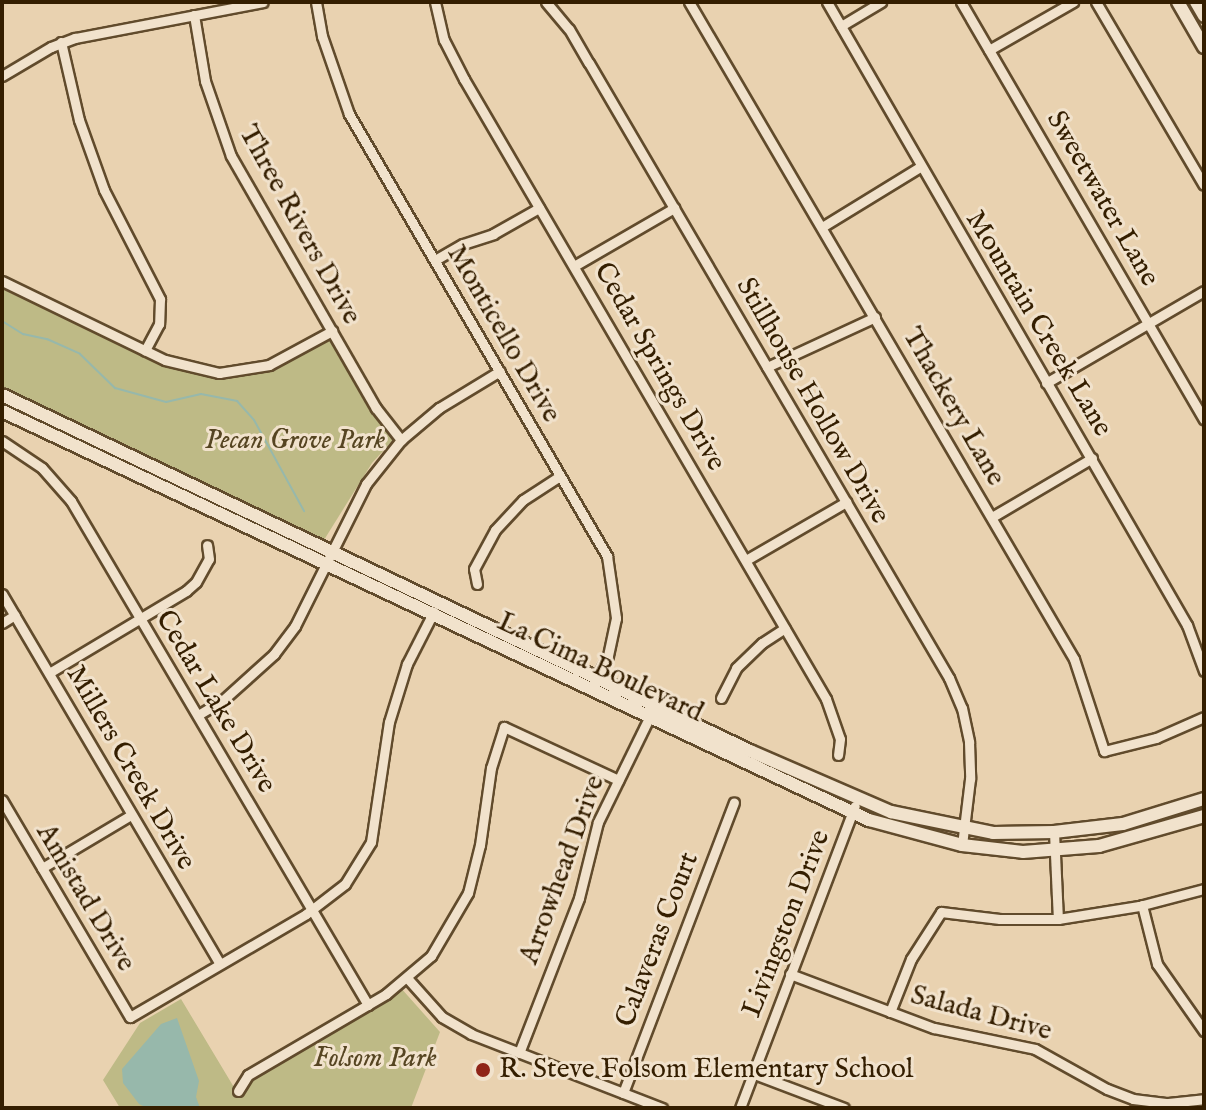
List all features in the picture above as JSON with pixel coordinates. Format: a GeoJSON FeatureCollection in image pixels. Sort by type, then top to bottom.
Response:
{"type":"FeatureCollection","features":[{"type":"Feature","properties":{"kind":"street"},"geometry":{"type":"LineString","coordinates":[[2,76],[61,42],[263,2]]}},
{"type":"Feature","properties":{"kind":"street","name":"Monticello Drive"},"geometry":{"type":"LineString","coordinates":[[316,2],[322,36],[349,114],[607,556],[616,618],[614,636],[589,689]]}},
{"type":"Feature","properties":{"kind":"street","name":"Cedar Springs Drive"},"geometry":{"type":"LineString","coordinates":[[435,2],[444,40],[454,60],[834,716],[840,739],[838,755]]}},
{"type":"Feature","properties":{"kind":"street","name":"Stillhouse Hollow Drive"},"geometry":{"type":"LineString","coordinates":[[546,2],[569,29],[949,678],[962,708],[969,742],[970,779],[962,845]]}},
{"type":"Feature","properties":{"kind":"street","name":"Thackery Lane"},"geometry":{"type":"LineString","coordinates":[[689,2],[1074,659],[1104,751],[1156,738],[1204,717]]}},
{"type":"Feature","properties":{"kind":"street","name":"Mountain Creek Lane"},"geometry":{"type":"LineString","coordinates":[[827,2],[1187,625],[1204,671]]}},
{"type":"Feature","properties":{"kind":"street"},"geometry":{"type":"LineString","coordinates":[[841,26],[881,2]]}},
{"type":"Feature","properties":{"kind":"street","name":"Sweetwater Lane"},"geometry":{"type":"LineString","coordinates":[[961,2],[1204,419]]}},
{"type":"Feature","properties":{"kind":"street"},"geometry":{"type":"LineString","coordinates":[[989,50],[1073,2]]}},
{"type":"Feature","properties":{"kind":"street"},"geometry":{"type":"LineString","coordinates":[[1096,2],[1204,185]]}},
{"type":"Feature","properties":{"kind":"street"},"geometry":{"type":"LineString","coordinates":[[1178,2],[1204,47]]}},
{"type":"Feature","properties":{"kind":"street"},"geometry":{"type":"LineString","coordinates":[[1186,16],[1201,8]]}},
{"type":"Feature","properties":{"kind":"street","name":"Three Rivers Drive"},"geometry":{"type":"LineString","coordinates":[[194,15],[205,81],[231,156],[376,408],[401,440]]}},
{"type":"Feature","properties":{"kind":"street"},"geometry":{"type":"LineString","coordinates":[[61,42],[79,120],[93,162],[134,252],[160,299],[159,324],[145,350]]}},
{"type":"Feature","properties":{"kind":"street"},"geometry":{"type":"LineString","coordinates":[[822,227],[920,167]]}},
{"type":"Feature","properties":{"kind":"street"},"geometry":{"type":"LineString","coordinates":[[435,260],[539,208]]}},
{"type":"Feature","properties":{"kind":"street"},"geometry":{"type":"LineString","coordinates":[[574,266],[674,208]]}},
{"type":"Feature","properties":{"kind":"street"},"geometry":{"type":"LineString","coordinates":[[2,281],[145,350],[194,370],[237,372],[289,357],[332,331]]}},
{"type":"Feature","properties":{"kind":"street"},"geometry":{"type":"LineString","coordinates":[[1046,383],[1204,291]]}},
{"type":"Feature","properties":{"kind":"street"},"geometry":{"type":"LineString","coordinates":[[767,367],[875,317]]}},
{"type":"Feature","properties":{"kind":"street"},"geometry":{"type":"LineString","coordinates":[[198,715],[223,700],[274,654],[295,626],[366,484],[401,440],[439,408],[500,371]]}},
{"type":"Feature","properties":{"kind":"street","name":"La Cima Boulevard"},"geometry":{"type":"LineString","coordinates":[[2,395],[655,705],[891,812],[993,833],[1054,832],[1123,824],[1204,799]]}},
{"type":"Feature","properties":{"kind":"street","name":"La Cima Boulevard"},"geometry":{"type":"LineString","coordinates":[[2,411],[853,812],[962,845],[1023,852],[1099,846],[1204,816]]}},
{"type":"Feature","properties":{"kind":"street","name":"Cedar Lake Drive"},"geometry":{"type":"LineString","coordinates":[[2,441],[28,456],[59,484],[368,1005]]}},
{"type":"Feature","properties":{"kind":"street"},"geometry":{"type":"LineString","coordinates":[[992,517],[1092,458]]}},
{"type":"Feature","properties":{"kind":"street"},"geometry":{"type":"LineString","coordinates":[[477,584],[474,569],[495,530],[523,500],[560,476]]}},
{"type":"Feature","properties":{"kind":"street"},"geometry":{"type":"LineString","coordinates":[[746,560],[846,502]]}},
{"type":"Feature","properties":{"kind":"street"},"geometry":{"type":"LineString","coordinates":[[49,673],[196,582],[209,559],[207,545]]}},
{"type":"Feature","properties":{"kind":"street","name":"Millers Creek Drive"},"geometry":{"type":"LineString","coordinates":[[2,594],[220,964]]}},
{"type":"Feature","properties":{"kind":"street"},"geometry":{"type":"LineString","coordinates":[[220,964],[312,910],[345,884],[371,842],[389,722],[407,664],[439,601]]}},
{"type":"Feature","properties":{"kind":"street"},"geometry":{"type":"LineString","coordinates":[[2,623],[15,615]]}},
{"type":"Feature","properties":{"kind":"street"},"geometry":{"type":"LineString","coordinates":[[721,698],[742,661],[785,628]]}},
{"type":"Feature","properties":{"kind":"street","name":"Arrowhead Drive"},"geometry":{"type":"LineString","coordinates":[[519,1053],[579,898],[598,822],[655,705]]}},
{"type":"Feature","properties":{"kind":"street"},"geometry":{"type":"LineString","coordinates":[[238,1091],[248,1075],[408,979],[438,946],[468,893],[480,845],[491,768],[504,727],[618,780]]}},
{"type":"Feature","properties":{"kind":"street","name":"Livingston Drive"},"geometry":{"type":"LineString","coordinates":[[740,1108],[857,799]]}},
{"type":"Feature","properties":{"kind":"street","name":"Amistad Drive"},"geometry":{"type":"LineString","coordinates":[[2,800],[130,1017],[220,964]]}},
{"type":"Feature","properties":{"kind":"street","name":"Calaveras Court"},"geometry":{"type":"LineString","coordinates":[[623,1093],[734,802]]}},
{"type":"Feature","properties":{"kind":"street"},"geometry":{"type":"LineString","coordinates":[[42,868],[131,815]]}},
{"type":"Feature","properties":{"kind":"street"},"geometry":{"type":"LineString","coordinates":[[1054,832],[1058,919]]}},
{"type":"Feature","properties":{"kind":"street"},"geometry":{"type":"LineString","coordinates":[[890,1012],[913,956],[941,912],[1010,919],[1058,919],[1142,905],[1204,889]]}},
{"type":"Feature","properties":{"kind":"street"},"geometry":{"type":"LineString","coordinates":[[1142,905],[1157,964],[1204,1031]]}},
{"type":"Feature","properties":{"kind":"street","name":"Salada Drive"},"geometry":{"type":"LineString","coordinates":[[790,974],[948,1031],[1032,1047],[1072,1066],[1110,1090],[1137,1100],[1171,1103],[1204,1099]]}},
{"type":"Feature","properties":{"kind":"street"},"geometry":{"type":"LineString","coordinates":[[408,979],[442,1017],[471,1034],[662,1108]]}},
{"type":"Feature","properties":{"kind":"street"},"geometry":{"type":"LineString","coordinates":[[754,1074],[844,1108]]}},
{"type":"Feature","properties":{"kind":"green space","name":"Pecan Grove Park"},"geometry":{"type":"Polygon","coordinates":[[[2,289],[166,365],[201,376],[259,373],[330,338],[374,413],[394,439],[372,463],[324,540],[2,388],[2,289]]]}},
{"type":"Feature","properties":{"kind":"green space","name":"Folsom Park"},"geometry":{"type":"Polygon","coordinates":[[[400,987],[440,1032],[411,1108],[120,1108],[103,1080],[140,1023],[181,999],[235,1089],[400,987]]]}},
{"type":"Feature","properties":{"kind":"shaded area"},"geometry":{"type":"Polygon","coordinates":[[[177,1018],[199,1081],[196,1097],[200,1108],[147,1108],[139,1104],[123,1083],[122,1069],[161,1024],[177,1018]]]}},
{"type":"Feature","properties":{"kind":"waterway"},"geometry":{"type":"LineString","coordinates":[[2,321],[23,334],[47,339],[80,354],[115,388],[166,402],[201,394],[237,401],[254,420],[304,511]]}},
{"type":"Feature","properties":{"kind":"place","name":"R. Steve Folsom Elementary School"},"geometry":{"type":"Point","coordinates":[483,1070]}}]}
